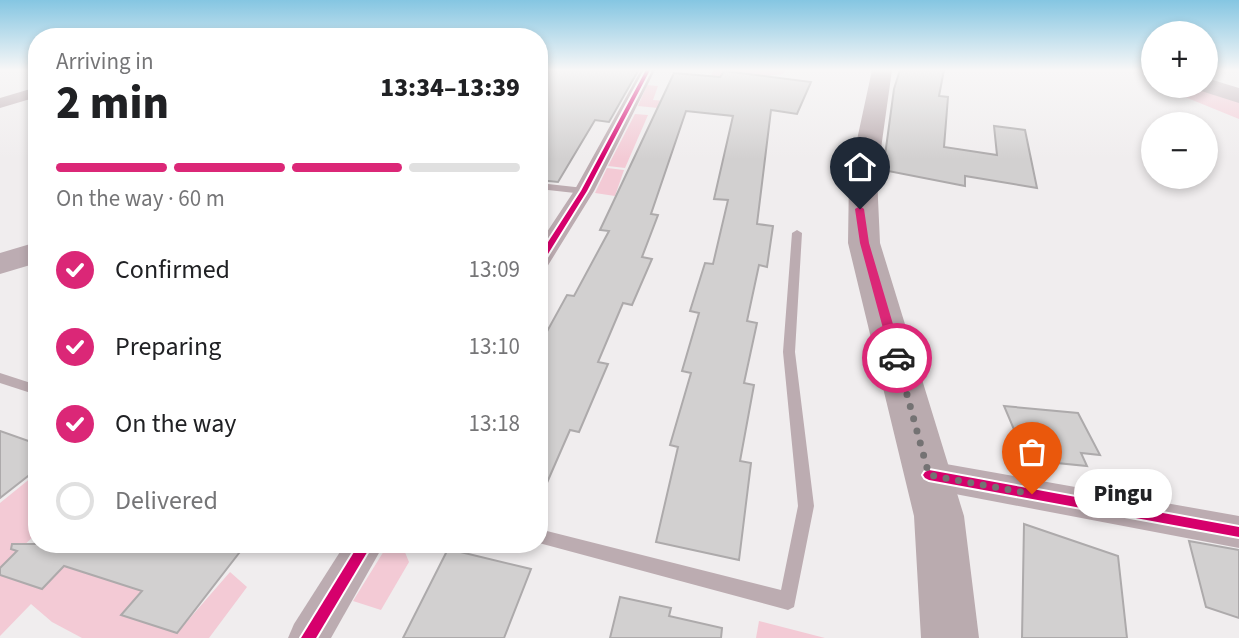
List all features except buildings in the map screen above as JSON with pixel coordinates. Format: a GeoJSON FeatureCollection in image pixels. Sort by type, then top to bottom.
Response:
{"type":"FeatureCollection","features":[{"type":"Feature","properties":{"kind":"main road"},"geometry":{"type":"LineString","coordinates":[[876,100],[863,163],[860,209],[864,243],[939,516],[950,638]]}},
{"type":"Feature","properties":{"kind":"main road"},"geometry":{"type":"LineString","coordinates":[[0,264],[28,255]]}},
{"type":"Feature","properties":{"kind":"street"},"geometry":{"type":"LineString","coordinates":[[548,248],[584,191],[632,100]]}},
{"type":"Feature","properties":{"kind":"street"},"geometry":{"type":"LineString","coordinates":[[929,475],[1239,532]]}},
{"type":"Feature","properties":{"kind":"street"},"geometry":{"type":"LineString","coordinates":[[308,638],[360,553]]}},
{"type":"Feature","properties":{"kind":"lane"},"geometry":{"type":"LineString","coordinates":[[548,187],[584,191]]}},
{"type":"Feature","properties":{"kind":"lane"},"geometry":{"type":"LineString","coordinates":[[548,538],[788,601],[806,506],[789,352],[797,233]]}},
{"type":"Feature","properties":{"kind":"lane"},"geometry":{"type":"LineString","coordinates":[[0,378],[28,387]]}},
{"type":"Feature","properties":{"kind":"shaded area"},"geometry":{"type":"Polygon","coordinates":[[[641,100],[693,103],[694,100],[712,100],[708,113],[638,106],[641,100]]]}},
{"type":"Feature","properties":{"kind":"shaded area"},"geometry":{"type":"Polygon","coordinates":[[[1192,100],[1238,100],[1239,119],[1192,100]]]}},
{"type":"Feature","properties":{"kind":"shaded area"},"geometry":{"type":"Polygon","coordinates":[[[635,114],[648,115],[625,168],[608,166],[635,114]]]}},
{"type":"Feature","properties":{"kind":"shaded area"},"geometry":{"type":"Polygon","coordinates":[[[607,168],[624,170],[615,196],[595,193],[607,168]]]}},
{"type":"Feature","properties":{"kind":"shaded area"},"geometry":{"type":"Polygon","coordinates":[[[28,480],[28,542],[0,568],[0,503],[28,480]]]}},
{"type":"Feature","properties":{"kind":"shaded area"},"geometry":{"type":"Polygon","coordinates":[[[383,553],[405,553],[409,562],[381,610],[353,601],[383,553]]]}},
{"type":"Feature","properties":{"kind":"shaded area"},"geometry":{"type":"Polygon","coordinates":[[[64,566],[142,591],[122,615],[177,633],[230,572],[247,587],[209,638],[82,638],[52,622],[31,604],[0,636],[0,575],[42,589],[64,566]]]}},
{"type":"Feature","properties":{"kind":"shaded area"},"geometry":{"type":"Polygon","coordinates":[[[759,621],[825,638],[756,638],[759,621]]]}},
{"type":"Feature","properties":{"kind":"cycle path"},"geometry":{"type":"LineString","coordinates":[[548,248],[584,191],[632,100]]}},
{"type":"Feature","properties":{"kind":"cycle path"},"geometry":{"type":"LineString","coordinates":[[929,475],[1239,532]]}},
{"type":"Feature","properties":{"kind":"cycle path"},"geometry":{"type":"LineString","coordinates":[[308,638],[360,553]]}},
{"type":"Feature","properties":{"kind":"way so far"},"geometry":{"type":"LineString","coordinates":[[897,358],[929,475],[1032,494]]}},
{"type":"Feature","properties":{"kind":"place","name":"Pingu"},"geometry":{"type":"Point","coordinates":[1032,494]}},
{"type":"Feature","properties":{"kind":"route"},"geometry":{"type":"LineString","coordinates":[[860,209],[864,243],[897,358]]}}]}
